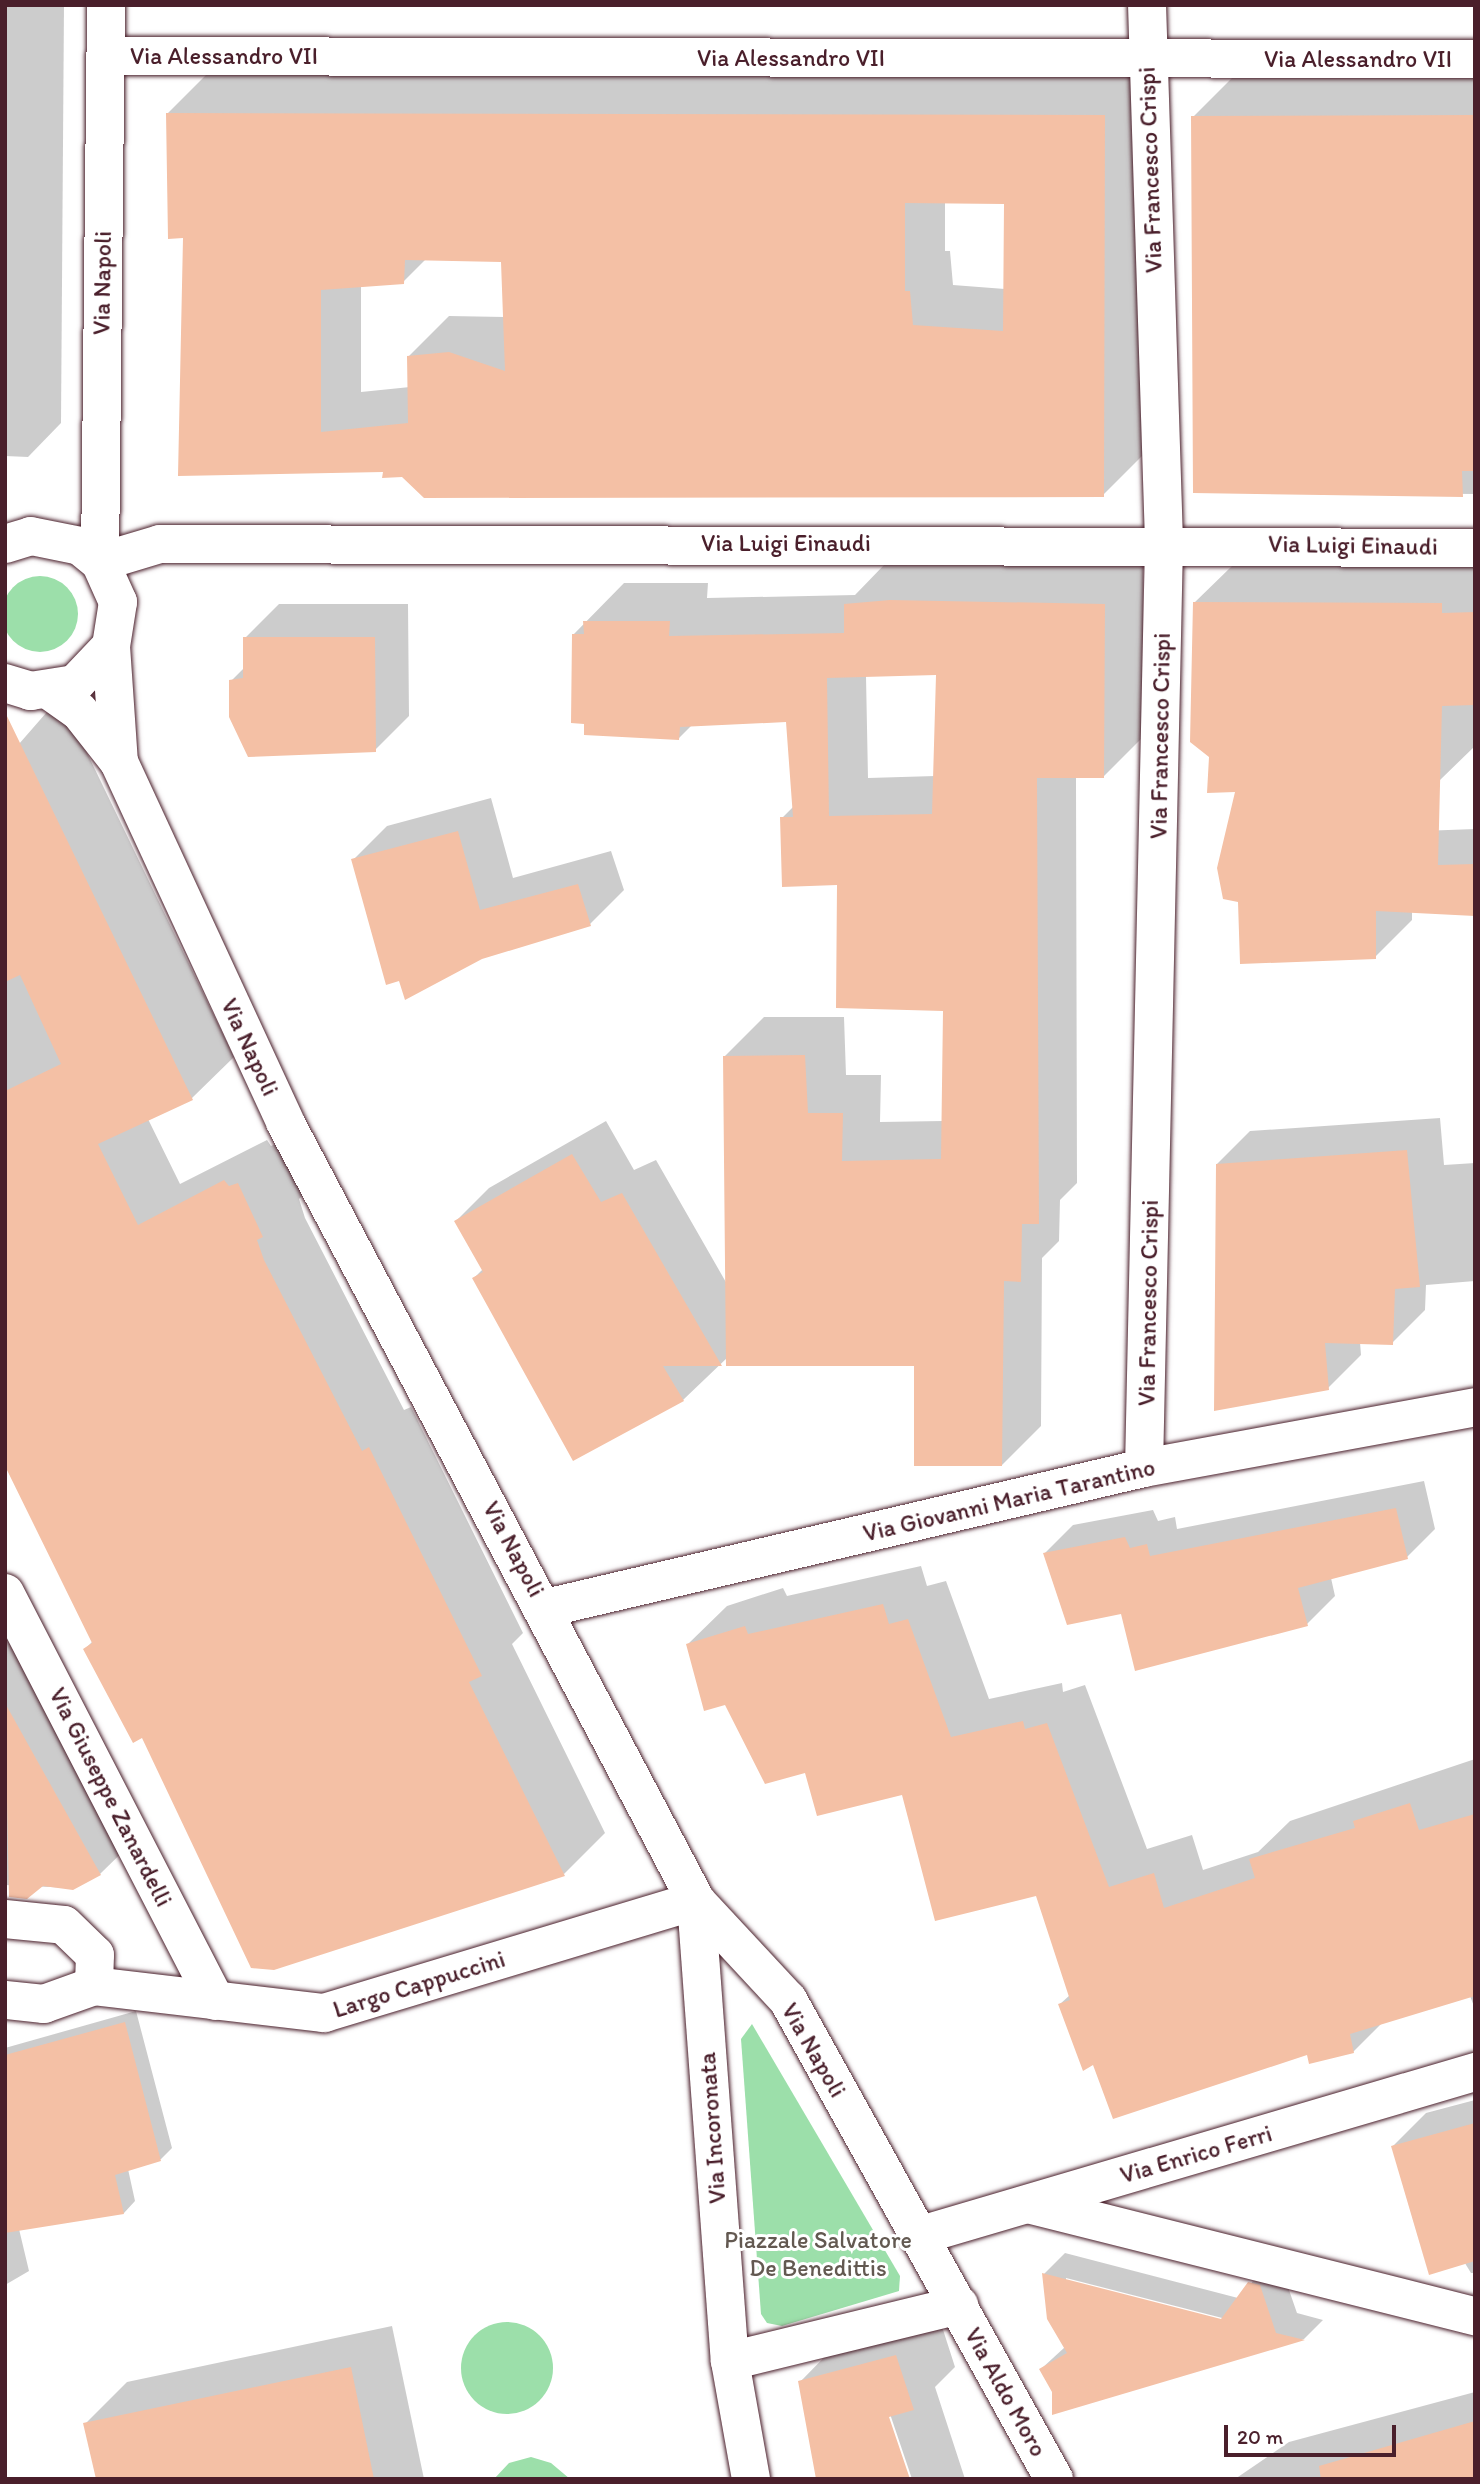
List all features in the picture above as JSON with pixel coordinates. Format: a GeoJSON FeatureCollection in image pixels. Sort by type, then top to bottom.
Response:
{"type":"FeatureCollection","features":[{"type":"Feature","properties":{"kind":"street","name":"Via Napoli"},"geometry":{"type":"LineString","coordinates":[[106,5],[100,562],[118,602],[111,646],[119,762]]}},
{"type":"Feature","properties":{"kind":"street","name":"Via Francesco Crispi"},"geometry":{"type":"LineString","coordinates":[[1144,1468],[1164,542],[1146,58],[1147,5]]}},
{"type":"Feature","properties":{"kind":"street","name":"Via Alessandro VII"},"geometry":{"type":"LineString","coordinates":[[106,56],[1475,59]]}},
{"type":"Feature","properties":{"kind":"street"},"geometry":{"type":"LineString","coordinates":[[5,544],[57,537],[100,562]]}},
{"type":"Feature","properties":{"kind":"street","name":"Via Luigi Einaudi"},"geometry":{"type":"LineString","coordinates":[[100,562],[160,544],[1164,542],[1475,548]]}},
{"type":"Feature","properties":{"kind":"street"},"geometry":{"type":"LineString","coordinates":[[5,683],[50,691],[97,668],[111,646]]}},
{"type":"Feature","properties":{"kind":"street","name":"Via Napoli"},"geometry":{"type":"LineString","coordinates":[[50,691],[79,711],[119,762],[285,1122],[546,1608],[696,1901],[788,2000],[959,2305]]}},
{"type":"Feature","properties":{"kind":"street","name":"Via Giovanni Maria Tarantino"},"geometry":{"type":"LineString","coordinates":[[546,1608],[1144,1468],[1475,1407]]}},
{"type":"Feature","properties":{"kind":"street","name":"Via Giuseppe Zanardelli"},"geometry":{"type":"LineString","coordinates":[[5,1593],[216,2001]]}},
{"type":"Feature","properties":{"kind":"street","name":"Largo Cappuccini"},"geometry":{"type":"LineString","coordinates":[[94,1986],[324,2013],[696,1901]]}},
{"type":"Feature","properties":{"kind":"street","name":"Via Incoronata"},"geometry":{"type":"LineString","coordinates":[[696,1901],[730,2361],[751,2479]]}},
{"type":"Feature","properties":{"kind":"street"},"geometry":{"type":"LineString","coordinates":[[5,1919],[64,1925],[95,1955],[94,1986],[44,2004],[5,2000]]}},
{"type":"Feature","properties":{"kind":"street","name":"Via Enrico Ferri"},"geometry":{"type":"LineString","coordinates":[[918,2236],[1475,2072]]}},
{"type":"Feature","properties":{"kind":"street"},"geometry":{"type":"LineString","coordinates":[[1026,2203],[1475,2316]]}},
{"type":"Feature","properties":{"kind":"street"},"geometry":{"type":"LineString","coordinates":[[730,2361],[959,2305]]}},
{"type":"Feature","properties":{"kind":"street","name":"Via Aldo Moro"},"geometry":{"type":"LineString","coordinates":[[959,2305],[1054,2479]]}},
{"type":"Feature","properties":{"kind":"green space"},"geometry":{"type":"Polygon","coordinates":[[[48,576],[61,582],[72,593],[78,606],[76,629],[61,646],[48,652],[32,652],[19,646],[4,629],[2,606],[8,593],[25,578],[48,576]]]}},
{"type":"Feature","properties":{"kind":"green space","name":"Piazzale Salvatore De Benedittis"},"geometry":{"type":"Polygon","coordinates":[[[752,2024],[900,2276],[899,2291],[782,2326],[767,2323],[761,2314],[741,2039],[752,2024]]]}},
{"type":"Feature","properties":{"kind":"green space"},"geometry":{"type":"Polygon","coordinates":[[[507,2322],[525,2325],[540,2335],[550,2350],[553,2368],[550,2386],[540,2401],[525,2411],[507,2414],[489,2411],[474,2401],[464,2386],[461,2368],[464,2350],[474,2335],[489,2325],[507,2322]]]}},
{"type":"Feature","properties":{"kind":"green space"},"geometry":{"type":"Polygon","coordinates":[[[531,2457],[551,2463],[570,2479],[494,2479],[509,2463],[531,2457]]]}},
{"type":"Feature","properties":{"kind":"building"},"geometry":{"type":"Polygon","coordinates":[[[166,113],[1105,115],[1104,497],[424,498],[402,477],[382,478],[383,472],[178,476],[183,238],[168,239],[166,113]],[[905,203],[905,291],[910,291],[913,325],[1003,331],[1004,204],[905,203]],[[405,260],[404,284],[321,290],[321,432],[408,423],[407,356],[449,352],[505,371],[501,262],[405,260]]]}},
{"type":"Feature","properties":{"kind":"building"},"geometry":{"type":"Polygon","coordinates":[[[1475,115],[1475,471],[1462,471],[1463,497],[1193,493],[1191,116],[1475,115]]]}},
{"type":"Feature","properties":{"kind":"building"},"geometry":{"type":"Polygon","coordinates":[[[890,600],[1105,604],[1104,778],[1037,778],[1039,1224],[1022,1224],[1021,1282],[1004,1281],[1002,1466],[914,1466],[914,1366],[726,1366],[723,1056],[805,1055],[808,1113],[843,1113],[842,1161],[941,1159],[943,1011],[836,1008],[837,885],[782,887],[780,817],[793,817],[786,722],[680,727],[679,740],[584,735],[584,724],[571,723],[572,634],[584,634],[583,621],[670,621],[669,636],[844,633],[844,604],[890,600]],[[936,675],[827,678],[829,816],[932,814],[936,675]]]}},
{"type":"Feature","properties":{"kind":"building"},"geometry":{"type":"Polygon","coordinates":[[[1193,602],[1442,603],[1442,613],[1475,612],[1475,705],[1442,706],[1438,865],[1475,864],[1475,916],[1376,911],[1376,959],[1240,964],[1238,902],[1223,899],[1217,868],[1235,792],[1207,793],[1209,757],[1190,742],[1193,602]]]}},
{"type":"Feature","properties":{"kind":"building"},"geometry":{"type":"Polygon","coordinates":[[[243,637],[375,637],[376,752],[248,757],[229,717],[229,680],[243,678],[243,637]]]}},
{"type":"Feature","properties":{"kind":"building"},"geometry":{"type":"Polygon","coordinates":[[[5,712],[193,1100],[98,1144],[138,1225],[224,1180],[229,1186],[238,1183],[263,1237],[257,1240],[264,1260],[362,1451],[369,1447],[482,1676],[469,1682],[565,1876],[274,1970],[251,1968],[142,1738],[133,1743],[83,1649],[92,1643],[5,1466],[5,1091],[61,1064],[20,975],[5,982],[5,712]]]}},
{"type":"Feature","properties":{"kind":"building"},"geometry":{"type":"Polygon","coordinates":[[[458,831],[480,910],[578,884],[591,926],[482,959],[405,1000],[399,981],[386,985],[351,859],[458,831]]]}},
{"type":"Feature","properties":{"kind":"building"},"geometry":{"type":"Polygon","coordinates":[[[1407,1150],[1420,1287],[1395,1289],[1393,1345],[1325,1343],[1329,1390],[1214,1411],[1216,1164],[1407,1150]]]}},
{"type":"Feature","properties":{"kind":"building"},"geometry":{"type":"Polygon","coordinates":[[[572,1154],[601,1202],[622,1193],[722,1366],[663,1366],[684,1401],[573,1461],[472,1278],[483,1272],[454,1221],[572,1154]]]}},
{"type":"Feature","properties":{"kind":"building"},"geometry":{"type":"Polygon","coordinates":[[[1396,1508],[1408,1559],[1298,1588],[1308,1626],[1135,1671],[1121,1614],[1067,1625],[1043,1553],[1125,1537],[1130,1548],[1147,1544],[1150,1556],[1396,1508]]]}},
{"type":"Feature","properties":{"kind":"building"},"geometry":{"type":"Polygon","coordinates":[[[883,1604],[889,1624],[908,1619],[951,1737],[1023,1721],[1025,1729],[1047,1723],[1109,1887],[1154,1873],[1164,1908],[1255,1878],[1249,1859],[1355,1828],[1353,1821],[1410,1803],[1419,1830],[1475,1814],[1475,1996],[1350,2034],[1354,2053],[1309,2064],[1307,2055],[1113,2119],[1093,2065],[1083,2071],[1058,2004],[1070,2000],[1036,1896],[935,1921],[902,1795],[817,1816],[805,1773],[765,1784],[725,1705],[704,1711],[686,1644],[745,1626],[748,1634],[883,1604]]]}},
{"type":"Feature","properties":{"kind":"building"},"geometry":{"type":"Polygon","coordinates":[[[5,1703],[101,1875],[73,1890],[43,1886],[27,1899],[9,1897],[5,1703]]]}},
{"type":"Feature","properties":{"kind":"building"},"geometry":{"type":"Polygon","coordinates":[[[125,2022],[161,2161],[115,2175],[124,2214],[5,2233],[5,2055],[125,2022]]]}},
{"type":"Feature","properties":{"kind":"building"},"geometry":{"type":"Polygon","coordinates":[[[1475,2123],[1475,2261],[1429,2275],[1391,2146],[1475,2123]]]}},
{"type":"Feature","properties":{"kind":"building"},"geometry":{"type":"Polygon","coordinates":[[[1042,2273],[1221,2319],[1248,2282],[1260,2285],[1276,2333],[1305,2340],[1052,2415],[1052,2392],[1039,2369],[1067,2353],[1047,2319],[1042,2273]]]}},
{"type":"Feature","properties":{"kind":"building"},"geometry":{"type":"Polygon","coordinates":[[[896,2355],[914,2410],[889,2417],[910,2479],[816,2479],[798,2381],[896,2355]]]}},
{"type":"Feature","properties":{"kind":"building"},"geometry":{"type":"Polygon","coordinates":[[[351,2367],[374,2479],[96,2479],[83,2423],[351,2367]]]}},
{"type":"Feature","properties":{"kind":"building"},"geometry":{"type":"Polygon","coordinates":[[[1475,2421],[1475,2479],[1321,2479],[1319,2466],[1475,2421]]]}}]}
